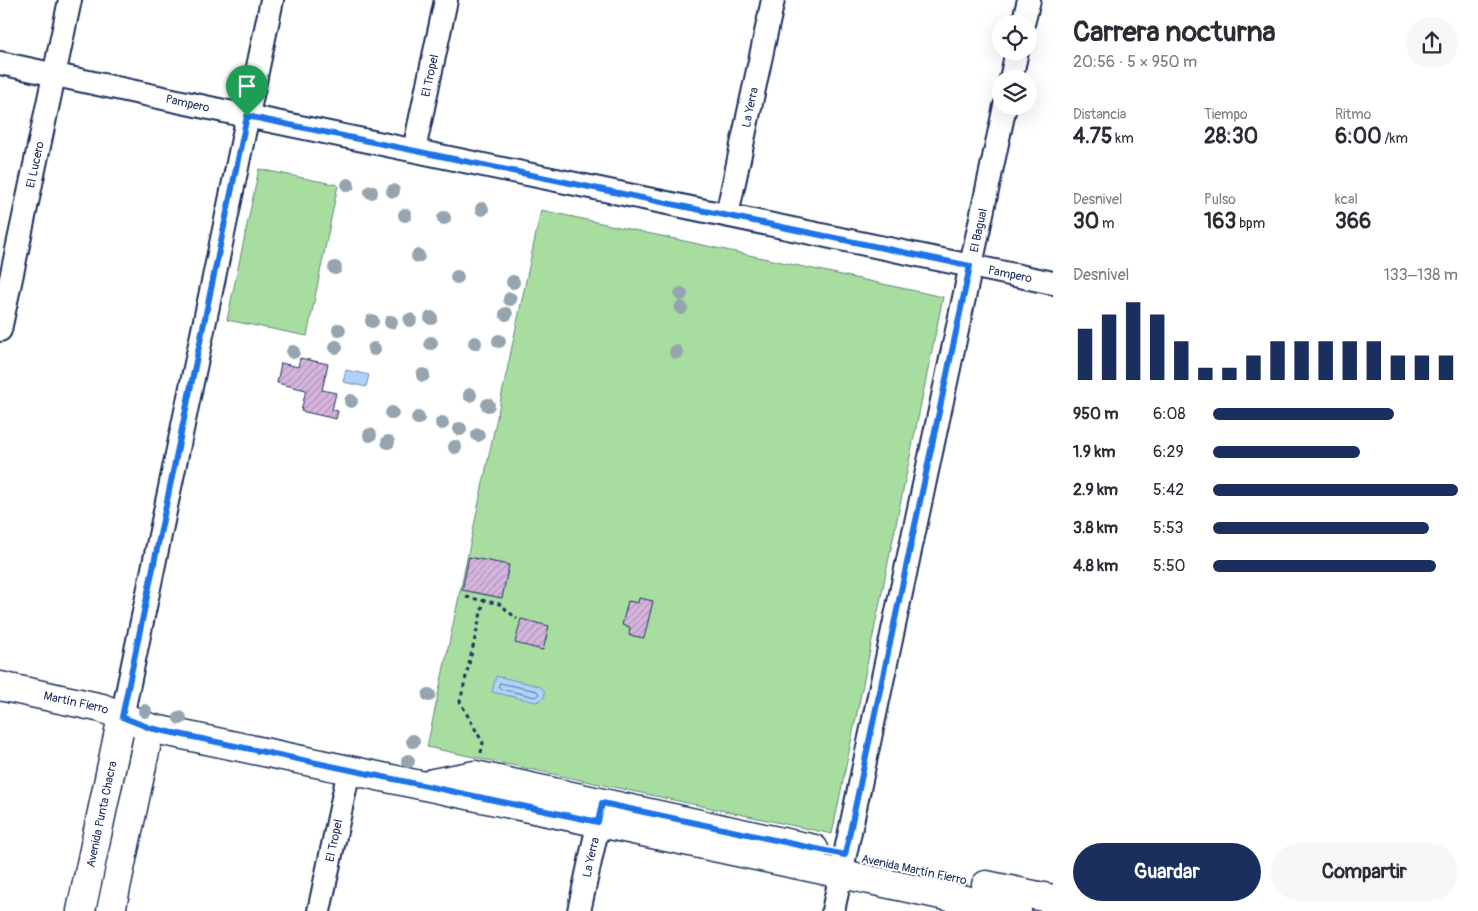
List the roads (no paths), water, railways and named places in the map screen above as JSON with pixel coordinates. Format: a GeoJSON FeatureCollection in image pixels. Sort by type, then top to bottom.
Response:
{"type":"FeatureCollection","features":[{"type":"Feature","properties":{"kind":"street","name":"El Lucero"},"geometry":{"type":"LineString","coordinates":[[0,330],[70,0]]}},
{"type":"Feature","properties":{"kind":"street"},"geometry":{"type":"LineString","coordinates":[[122,717],[272,0]]}},
{"type":"Feature","properties":{"kind":"street","name":"El Tropel"},"geometry":{"type":"LineString","coordinates":[[414,150],[446,0]]}},
{"type":"Feature","properties":{"kind":"street","name":"La Yerra"},"geometry":{"type":"LineString","coordinates":[[727,215],[773,0]]}},
{"type":"Feature","properties":{"kind":"street"},"geometry":{"type":"LineString","coordinates":[[1026,15],[1029,0]]}},
{"type":"Feature","properties":{"kind":"street","name":"Pampero"},"geometry":{"type":"LineString","coordinates":[[0,62],[247,116],[1053,283]]}},
{"type":"Feature","properties":{"kind":"street","name":"El Bagual"},"geometry":{"type":"LineString","coordinates":[[833,911],[1003,115]]}},
{"type":"Feature","properties":{"kind":"street","name":"Martín Fierro"},"geometry":{"type":"LineString","coordinates":[[0,686],[102,708],[150,728]]}},
{"type":"Feature","properties":{"kind":"street","name":"Avenida Punta Chacra"},"geometry":{"type":"LineString","coordinates":[[81,911],[122,717]]}},
{"type":"Feature","properties":{"kind":"street"},"geometry":{"type":"LineString","coordinates":[[112,911],[150,728]]}},
{"type":"Feature","properties":{"kind":"street","name":"Avenida Martín Fierro"},"geometry":{"type":"LineString","coordinates":[[150,728],[423,786],[476,775],[600,813],[843,864],[1053,899]]}},
{"type":"Feature","properties":{"kind":"street","name":"El Tropel"},"geometry":{"type":"LineString","coordinates":[[318,911],[349,770]]}},
{"type":"Feature","properties":{"kind":"street","name":"La Yerra"},"geometry":{"type":"LineString","coordinates":[[579,911],[600,813]]}},
{"type":"Feature","properties":{"kind":"street","name":"Avenida Martín Fierro"},"geometry":{"type":"LineString","coordinates":[[843,864],[1017,911]]}},
{"type":"Feature","properties":{"kind":"water"},"geometry":{"type":"Polygon","coordinates":[[[346,370],[369,375],[366,387],[343,382],[346,370]]]}},
{"type":"Feature","properties":{"kind":"water"},"geometry":{"type":"Polygon","coordinates":[[[496,676],[539,686],[544,690],[545,696],[536,702],[492,692],[496,676]]]}}]}
